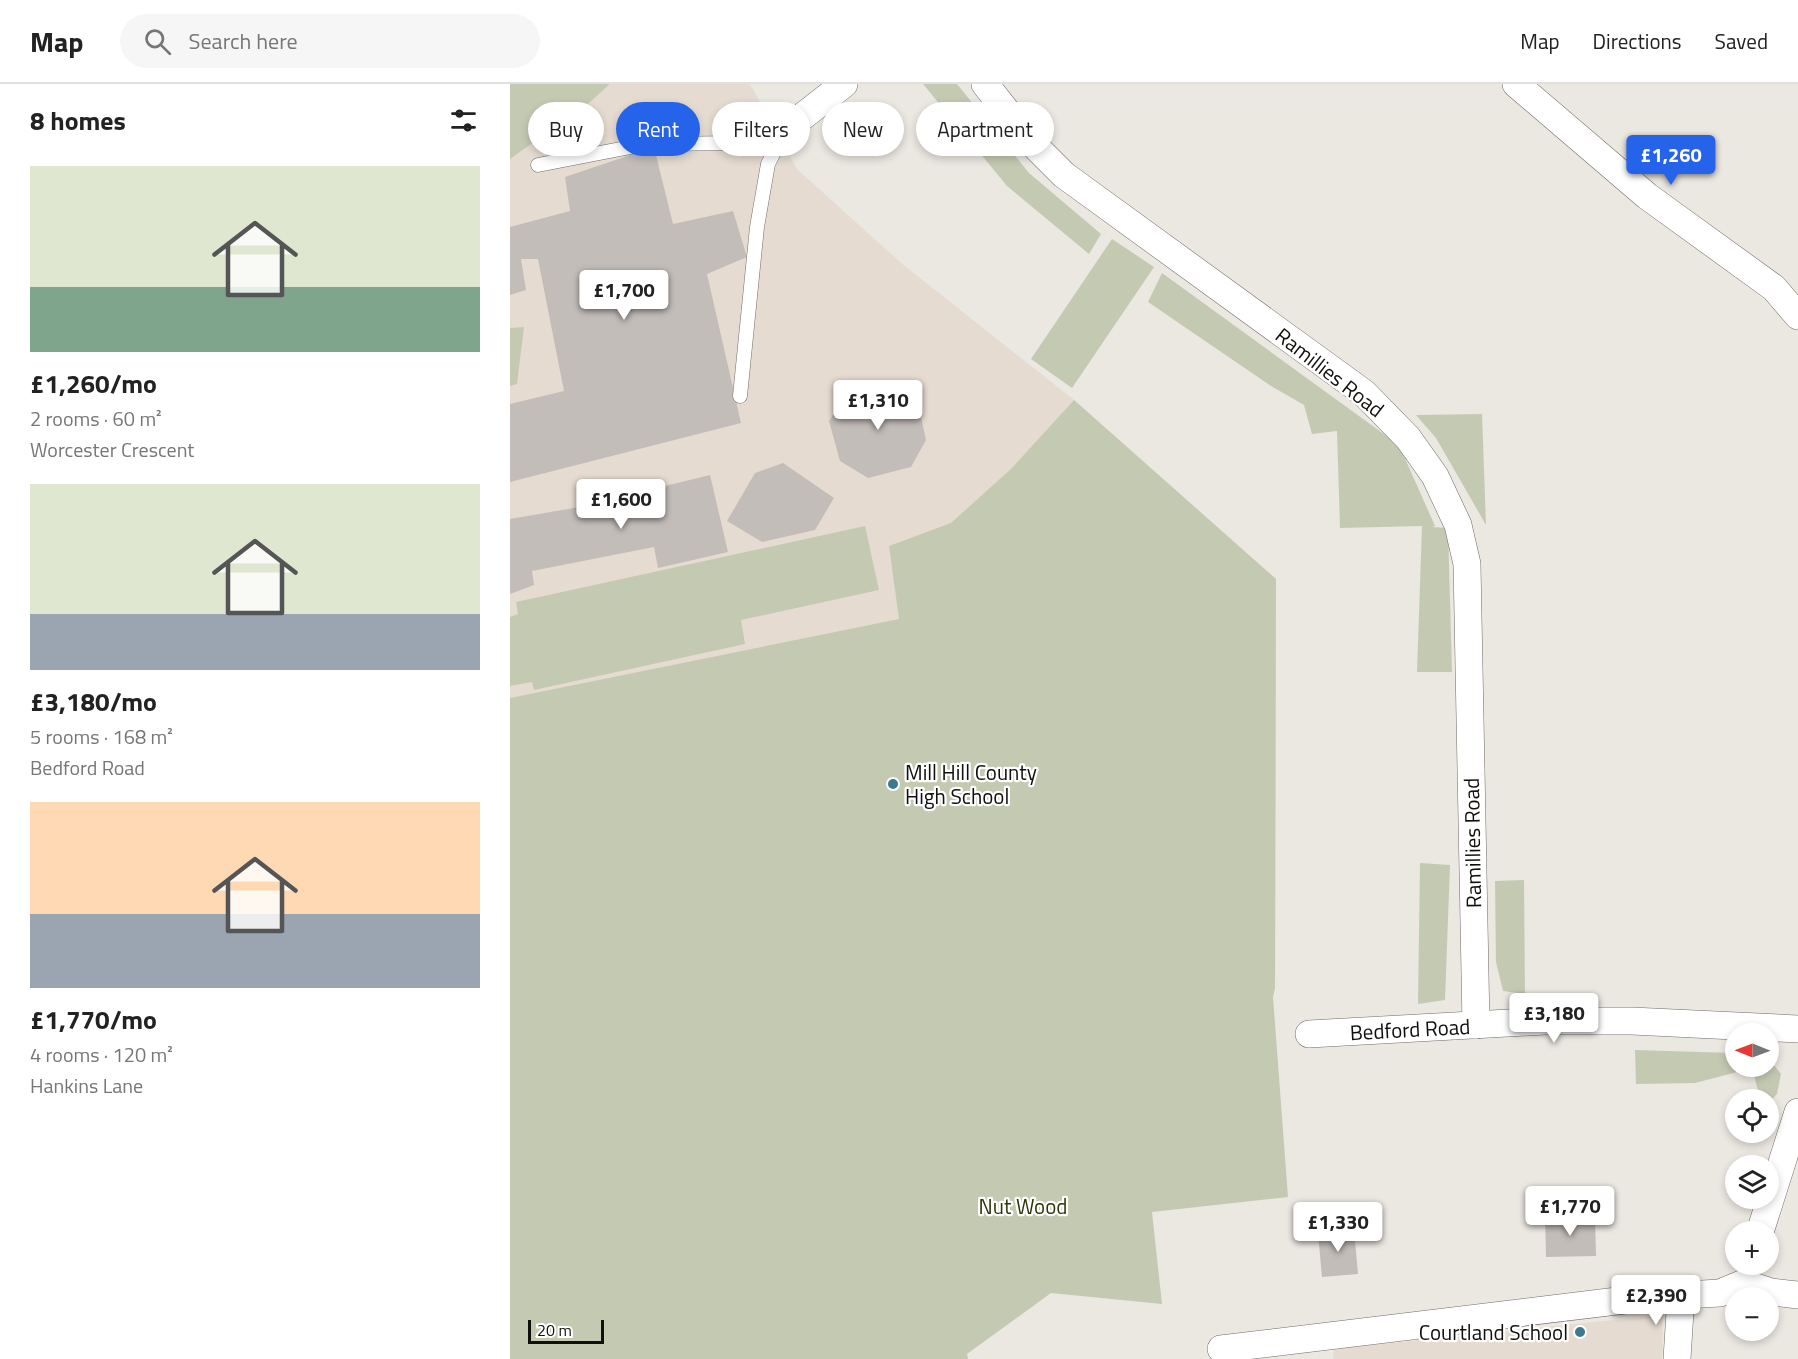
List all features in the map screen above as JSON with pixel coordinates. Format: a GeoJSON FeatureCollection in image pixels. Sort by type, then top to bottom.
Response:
{"type":"FeatureCollection","features":[{"type":"Feature","properties":{"kind":"street"},"geometry":{"type":"LineString","coordinates":[[810,111],[844,84]]}},
{"type":"Feature","properties":{"kind":"street","name":"Ramillies Road"},"geometry":{"type":"LineString","coordinates":[[985,84],[1031,142],[1064,175],[1364,393],[1408,438],[1436,476],[1458,525],[1467,564],[1476,1025]]}},
{"type":"Feature","properties":{"kind":"street"},"geometry":{"type":"LineString","coordinates":[[1516,84],[1647,196],[1774,288],[1798,316]]}},
{"type":"Feature","properties":{"kind":"street","name":"Bedford Road"},"geometry":{"type":"LineString","coordinates":[[1309,1034],[1545,1021],[1632,1020],[1798,1029]]}},
{"type":"Feature","properties":{"kind":"street"},"geometry":{"type":"LineString","coordinates":[[1764,1221],[1798,1112]]}},
{"type":"Feature","properties":{"kind":"street"},"geometry":{"type":"LineString","coordinates":[[1221,1354],[1638,1299],[1720,1293],[1747,1275]]}},
{"type":"Feature","properties":{"kind":"street"},"geometry":{"type":"LineString","coordinates":[[1749,1275],[1771,1292],[1798,1295]]}},
{"type":"Feature","properties":{"kind":"street"},"geometry":{"type":"LineString","coordinates":[[1677,1359],[1681,1296]]}},
{"type":"Feature","properties":{"kind":"lane"},"geometry":{"type":"LineString","coordinates":[[538,165],[646,144],[712,143]]}},
{"type":"Feature","properties":{"kind":"lane"},"geometry":{"type":"LineString","coordinates":[[740,396],[757,227],[771,156]]}},
{"type":"Feature","properties":{"kind":"shaded area","name":"Mill Hill County High School"},"geometry":{"type":"Polygon","coordinates":[[[610,84],[750,84],[760,102],[712,102],[712,156],[790,156],[797,169],[901,263],[1074,400],[1276,579],[1275,988],[1273,997],[510,1267],[510,159],[528,146],[528,156],[604,156],[604,102],[590,102],[610,84]]]}},
{"type":"Feature","properties":{"kind":"shaded area","name":"Courtland School"},"geometry":{"type":"Polygon","coordinates":[[[1663,1315],[1662,1359],[1333,1359],[1334,1349],[1663,1315]]]}},
{"type":"Feature","properties":{"kind":"green space"},"geometry":{"type":"Polygon","coordinates":[[[510,84],[610,84],[590,102],[528,102],[528,146],[510,159],[510,84]]]}},
{"type":"Feature","properties":{"kind":"green space"},"geometry":{"type":"Polygon","coordinates":[[[923,84],[957,84],[972,102],[938,102],[923,84]]]}},
{"type":"Feature","properties":{"kind":"green space"},"geometry":{"type":"Polygon","coordinates":[[[982,156],[1015,156],[1029,173],[1101,234],[1089,254],[1007,186],[982,156]]]}},
{"type":"Feature","properties":{"kind":"green space"},"geometry":{"type":"Polygon","coordinates":[[[1112,239],[1154,267],[1072,388],[1031,359],[1112,239]]]}},
{"type":"Feature","properties":{"kind":"green space"},"geometry":{"type":"Polygon","coordinates":[[[1162,273],[1399,445],[1435,526],[1432,527],[1448,528],[1452,672],[1417,672],[1422,526],[1340,528],[1337,431],[1312,434],[1304,405],[1271,386],[1148,302],[1162,273]]]}},
{"type":"Feature","properties":{"kind":"green space"},"geometry":{"type":"Polygon","coordinates":[[[524,327],[517,384],[510,386],[510,328],[524,327]]]}},
{"type":"Feature","properties":{"kind":"green space","name":"Mill Hill County High School"},"geometry":{"type":"Polygon","coordinates":[[[1074,400],[1276,579],[1275,988],[1273,997],[1288,1197],[1152,1212],[1162,1304],[1051,1293],[967,1354],[968,1359],[510,1359],[510,698],[899,619],[889,546],[951,523],[1011,469],[1074,400]]]}},
{"type":"Feature","properties":{"kind":"green space"},"geometry":{"type":"Polygon","coordinates":[[[1482,414],[1486,525],[1436,438],[1416,415],[1482,414]]]}},
{"type":"Feature","properties":{"kind":"green space"},"geometry":{"type":"Polygon","coordinates":[[[865,526],[879,590],[741,620],[745,644],[534,690],[532,682],[510,686],[510,617],[518,614],[516,602],[865,526]]]}},
{"type":"Feature","properties":{"kind":"green space"},"geometry":{"type":"Polygon","coordinates":[[[1420,863],[1450,865],[1445,1000],[1418,1004],[1420,863]]]}},
{"type":"Feature","properties":{"kind":"green space"},"geometry":{"type":"Polygon","coordinates":[[[1524,880],[1525,994],[1503,991],[1496,962],[1495,881],[1524,880]]]}},
{"type":"Feature","properties":{"kind":"green space"},"geometry":{"type":"Polygon","coordinates":[[[1635,1050],[1725,1053],[1725,1075],[1695,1083],[1636,1084],[1635,1050]]]}},
{"type":"Feature","properties":{"kind":"green space"},"geometry":{"type":"Polygon","coordinates":[[[1779,1072],[1781,1074],[1778,1089],[1758,1089],[1754,1077],[1779,1077],[1779,1072]]]}},
{"type":"Feature","properties":{"kind":"building"},"geometry":{"type":"Polygon","coordinates":[[[627,156],[656,156],[673,224],[733,211],[747,257],[707,274],[741,423],[510,482],[510,404],[564,391],[538,259],[521,259],[526,290],[510,295],[510,227],[570,211],[565,177],[627,156]]]}},
{"type":"Feature","properties":{"kind":"building"},"geometry":{"type":"Polygon","coordinates":[[[888,383],[917,399],[926,440],[911,467],[868,478],[840,461],[829,421],[847,395],[888,383]]]}},
{"type":"Feature","properties":{"kind":"building"},"geometry":{"type":"Polygon","coordinates":[[[783,463],[834,498],[815,530],[762,542],[727,521],[755,473],[783,463]]]}},
{"type":"Feature","properties":{"kind":"building"},"geometry":{"type":"Polygon","coordinates":[[[710,475],[728,552],[658,568],[654,547],[532,571],[534,585],[510,594],[510,519],[580,507],[710,475]]]}},
{"type":"Feature","properties":{"kind":"building"},"geometry":{"type":"Polygon","coordinates":[[[1558,1213],[1558,1218],[1595,1218],[1596,1256],[1546,1257],[1545,1214],[1558,1213]]]}},
{"type":"Feature","properties":{"kind":"building"},"geometry":{"type":"Polygon","coordinates":[[[1354,1229],[1358,1274],[1322,1277],[1318,1233],[1354,1229]]]}},
{"type":"Feature","properties":{"kind":"place","name":"Mill Hill County High School"},"geometry":{"type":"Point","coordinates":[893,784]}},
{"type":"Feature","properties":{"kind":"place","name":"Courtland School"},"geometry":{"type":"Point","coordinates":[1580,1332]}},
{"type":"Feature","properties":{"kind":"park label","name":"Nut Wood"},"geometry":{"type":"Point","coordinates":[1023,1206]}}]}
